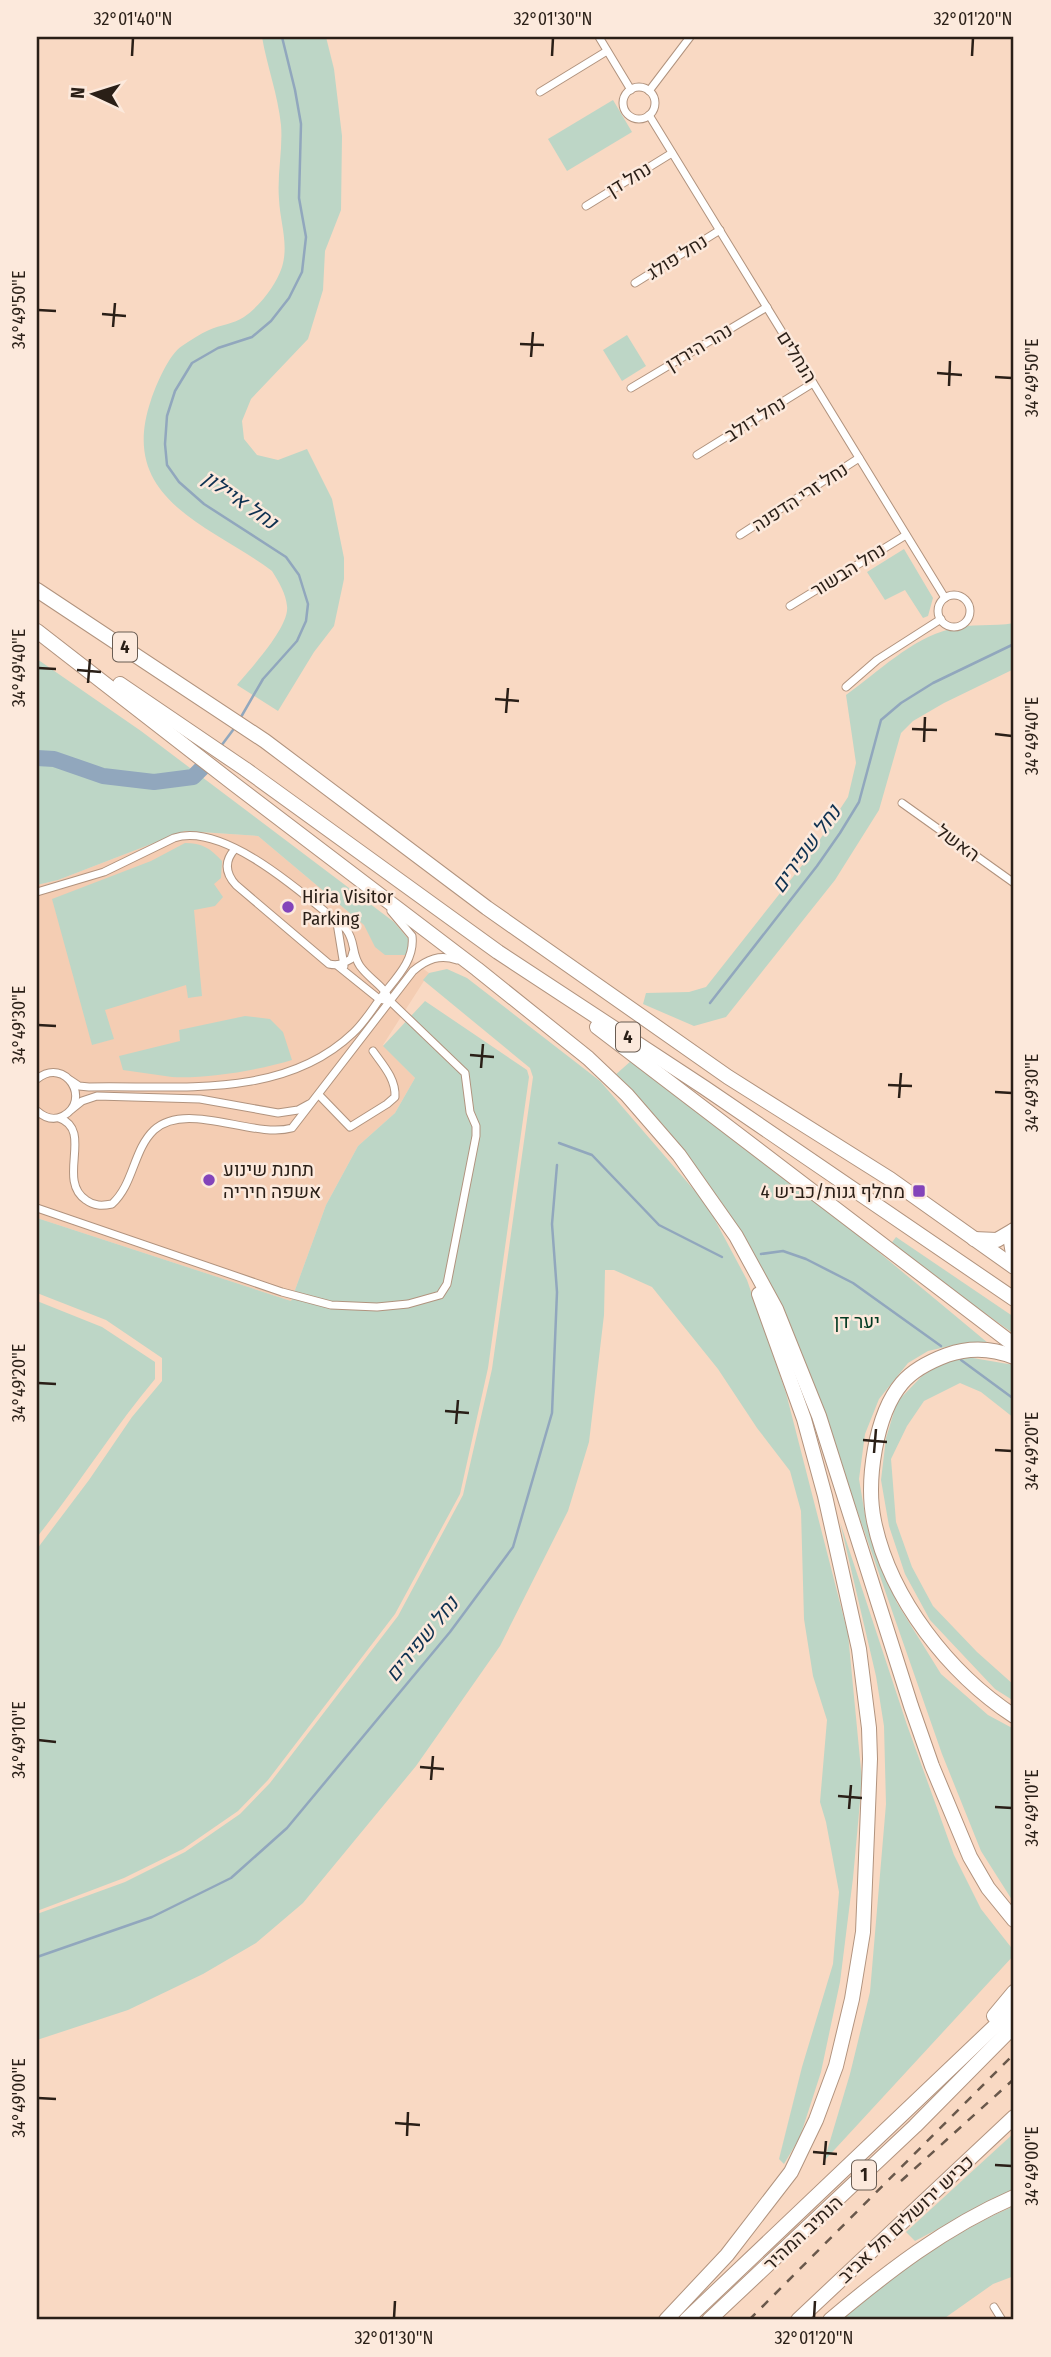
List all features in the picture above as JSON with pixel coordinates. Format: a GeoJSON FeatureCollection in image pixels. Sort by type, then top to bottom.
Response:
{"type":"FeatureCollection","features":[{"type":"Feature","properties":{"kind":"highway","name":"4"},"geometry":{"type":"LineString","coordinates":[[37,590],[265,741],[487,908],[728,1077],[890,1179],[1014,1266]]}},
{"type":"Feature","properties":{"kind":"highway"},"geometry":{"type":"LineString","coordinates":[[37,630],[188,739],[234,785],[477,969],[588,1058],[627,1095],[673,1147],[737,1237],[776,1309],[819,1416],[932,1766],[970,1857],[988,1888],[1014,1920]]}},
{"type":"Feature","properties":{"kind":"highway","name":"4"},"geometry":{"type":"LineString","coordinates":[[188,739],[245,769],[498,952],[705,1088],[1014,1299]]}},
{"type":"Feature","properties":{"kind":"highway"},"geometry":{"type":"LineString","coordinates":[[498,952],[1014,1345]]}},
{"type":"Feature","properties":{"kind":"highway"},"geometry":{"type":"LineString","coordinates":[[974,1239],[998,1240],[1014,1230],[1011,1242],[1014,1260]]}},
{"type":"Feature","properties":{"kind":"highway"},"geometry":{"type":"LineString","coordinates":[[666,2320],[727,2255],[791,2172],[816,2120],[836,2066],[852,1999],[863,1932],[870,1759],[859,1649],[825,1496],[804,1419],[737,1237]]}},
{"type":"Feature","properties":{"kind":"highway"},"geometry":{"type":"LineString","coordinates":[[1014,1357],[990,1350],[965,1350],[934,1360],[903,1382],[893,1397],[882,1425],[873,1462],[871,1487],[874,1522],[879,1540],[898,1586],[929,1638],[954,1668],[1014,1716]]}},
{"type":"Feature","properties":{"kind":"highway"},"geometry":{"type":"LineString","coordinates":[[940,2081],[1014,1992]]}},
{"type":"Feature","properties":{"kind":"highway","name":"1"},"geometry":{"type":"LineString","coordinates":[[686,2320],[1014,2008]]}},
{"type":"Feature","properties":{"kind":"highway","name":"הנתיב המהיר"},"geometry":{"type":"LineString","coordinates":[[709,2320],[906,2135],[1014,2026]]}},
{"type":"Feature","properties":{"kind":"highway","name":"כביש ירושלים תל אביב"},"geometry":{"type":"LineString","coordinates":[[798,2320],[1014,2117]]}},
{"type":"Feature","properties":{"kind":"highway"},"geometry":{"type":"LineString","coordinates":[[830,2320],[874,2282],[915,2252],[972,2217],[1014,2197]]}},
{"type":"Feature","properties":{"kind":"street"},"geometry":{"type":"LineString","coordinates":[[599,37],[631,90]]}},
{"type":"Feature","properties":{"kind":"street"},"geometry":{"type":"LineString","coordinates":[[649,91],[690,37]]}},
{"type":"Feature","properties":{"kind":"street"},"geometry":{"type":"LineString","coordinates":[[540,92],[607,51]]}},
{"type":"Feature","properties":{"kind":"street"},"geometry":{"type":"LineString","coordinates":[[639,88],[649,91],[655,104],[649,115],[639,119],[629,116],[625,111],[624,100],[631,90],[639,88]]}},
{"type":"Feature","properties":{"kind":"street","name":"הנחלים"},"geometry":{"type":"LineString","coordinates":[[649,115],[945,598]]}},
{"type":"Feature","properties":{"kind":"street","name":"נחל דן"},"geometry":{"type":"LineString","coordinates":[[586,206],[673,153]]}},
{"type":"Feature","properties":{"kind":"street","name":"נחל פולג"},"geometry":{"type":"LineString","coordinates":[[635,283],[720,230]]}},
{"type":"Feature","properties":{"kind":"street","name":"נהר הירדן"},"geometry":{"type":"LineString","coordinates":[[631,388],[766,307]]}},
{"type":"Feature","properties":{"kind":"street","name":"נחל דולב"},"geometry":{"type":"LineString","coordinates":[[697,455],[814,383]]}},
{"type":"Feature","properties":{"kind":"street","name":"נחל זרי הדפנה"},"geometry":{"type":"LineString","coordinates":[[740,536],[859,458]]}},
{"type":"Feature","properties":{"kind":"street","name":"נחל הבשור"},"geometry":{"type":"LineString","coordinates":[[790,606],[906,535]]}},
{"type":"Feature","properties":{"kind":"street"},"geometry":{"type":"LineString","coordinates":[[951,595],[962,597],[969,605],[970,615],[958,627],[947,626],[941,619],[938,609],[945,598],[951,595]]}},
{"type":"Feature","properties":{"kind":"street"},"geometry":{"type":"LineString","coordinates":[[846,687],[877,660],[941,619]]}},
{"type":"Feature","properties":{"kind":"street","name":"האשל"},"geometry":{"type":"LineString","coordinates":[[902,803],[1014,883]]}},
{"type":"Feature","properties":{"kind":"street"},"geometry":{"type":"LineString","coordinates":[[37,892],[104,872],[184,835],[199,835],[257,859],[352,937],[358,964],[386,991],[390,1001],[465,1073],[470,1112],[476,1126],[447,1284],[440,1295],[408,1304],[377,1307],[331,1306],[282,1292],[37,1208]]}},
{"type":"Feature","properties":{"kind":"street"},"geometry":{"type":"LineString","coordinates":[[235,849],[229,855],[226,867],[229,877],[236,885],[329,964],[341,964],[351,959],[354,952]]}},
{"type":"Feature","properties":{"kind":"street"},"geometry":{"type":"LineString","coordinates":[[37,1079],[53,1072],[65,1076],[79,1086],[174,1088],[277,1076],[306,1067],[353,1033],[411,956],[412,936],[369,888]]}},
{"type":"Feature","properties":{"kind":"street"},"geometry":{"type":"LineString","coordinates":[[337,922],[341,937],[341,964],[345,973],[379,999],[390,1001]]}},
{"type":"Feature","properties":{"kind":"street"},"geometry":{"type":"LineString","coordinates":[[37,1111],[45,1117],[59,1118],[71,1124],[75,1133],[73,1179],[76,1188],[88,1202],[104,1206],[112,1204],[120,1197],[139,1150],[157,1127],[171,1120],[190,1119],[282,1131],[292,1128],[413,971],[430,959],[448,957],[477,969]]}},
{"type":"Feature","properties":{"kind":"street"},"geometry":{"type":"LineString","coordinates":[[318,1097],[350,1127],[387,1104],[395,1097],[393,1080],[373,1051]]}},
{"type":"Feature","properties":{"kind":"street"},"geometry":{"type":"LineString","coordinates":[[70,1080],[76,1094],[72,1109]]}},
{"type":"Feature","properties":{"kind":"street"},"geometry":{"type":"LineString","coordinates":[[59,1118],[82,1101],[97,1096],[214,1101],[278,1113],[298,1110],[318,1097]]}},
{"type":"Feature","properties":{"kind":"street"},"geometry":{"type":"LineString","coordinates":[[994,2307],[1002,2320]]}},
{"type":"Feature","properties":{"kind":"shaded area"},"geometry":{"type":"Polygon","coordinates":[[[185,831],[258,836],[364,925],[429,973],[383,1045],[415,1078],[395,1113],[358,1146],[326,1205],[291,1301],[37,1218],[37,885],[58,880],[185,831]]]}},
{"type":"Feature","properties":{"kind":"green space"},"geometry":{"type":"Polygon","coordinates":[[[262,37],[326,37],[334,69],[342,136],[341,210],[325,251],[323,290],[308,339],[251,399],[242,421],[244,439],[257,455],[278,460],[307,449],[332,499],[344,558],[344,579],[334,626],[314,652],[278,711],[237,685],[282,625],[287,606],[282,588],[272,571],[197,523],[175,505],[158,486],[147,462],[144,434],[153,394],[172,356],[202,333],[244,317],[272,288],[282,267],[284,241],[279,190],[281,125],[262,37]]]}},
{"type":"Feature","properties":{"kind":"green space"},"geometry":{"type":"Polygon","coordinates":[[[613,100],[632,132],[567,171],[548,139],[613,100]]]}},
{"type":"Feature","properties":{"kind":"green space"},"geometry":{"type":"Polygon","coordinates":[[[627,335],[646,366],[622,381],[603,350],[627,335]]]}},
{"type":"Feature","properties":{"kind":"green space"},"geometry":{"type":"Polygon","coordinates":[[[904,549],[933,598],[928,616],[923,618],[905,590],[885,600],[867,572],[904,549]]]}},
{"type":"Feature","properties":{"kind":"green space"},"geometry":{"type":"Polygon","coordinates":[[[1014,623],[1014,669],[944,703],[913,721],[901,733],[879,810],[835,880],[726,1017],[694,1026],[643,1004],[646,993],[689,992],[706,987],[807,859],[848,797],[856,763],[846,695],[908,648],[936,634],[958,627],[1014,623]]]}},
{"type":"Feature","properties":{"kind":"green space"},"geometry":{"type":"Polygon","coordinates":[[[37,659],[141,731],[394,922],[410,941],[406,955],[385,955],[375,947],[364,925],[258,836],[185,831],[58,880],[37,885],[37,659]]]}},
{"type":"Feature","properties":{"kind":"green space"},"geometry":{"type":"Polygon","coordinates":[[[185,843],[205,847],[222,861],[221,878],[214,884],[223,897],[215,906],[194,910],[202,996],[188,998],[186,985],[105,1010],[114,1039],[92,1045],[52,899],[151,861],[185,843]]]}},
{"type":"Feature","properties":{"kind":"green space"},"geometry":{"type":"Polygon","coordinates":[[[447,969],[467,978],[600,1081],[707,1205],[747,1280],[786,1393],[848,1634],[862,1780],[840,1982],[821,2072],[800,2137],[784,2164],[779,2159],[802,2067],[833,1964],[839,1892],[820,1802],[827,1720],[813,1676],[804,1619],[801,1511],[790,1471],[757,1428],[718,1369],[652,1287],[614,1270],[605,1270],[604,1315],[589,1442],[568,1511],[500,1646],[416,1766],[303,1903],[256,1943],[203,1974],[128,2010],[37,2040],[37,1914],[125,1882],[185,1852],[240,1814],[270,1783],[398,1616],[463,1495],[492,1369],[533,1077],[530,1068],[423,980],[429,973],[447,969]]]}},
{"type":"Feature","properties":{"kind":"green space"},"geometry":{"type":"Polygon","coordinates":[[[425,1001],[527,1070],[529,1077],[488,1368],[460,1494],[395,1614],[268,1780],[238,1811],[183,1849],[124,1878],[37,1911],[37,1549],[132,1417],[162,1381],[162,1358],[106,1320],[37,1293],[37,1218],[291,1301],[326,1205],[358,1146],[395,1113],[415,1078],[383,1046],[425,1001]]]}},
{"type":"Feature","properties":{"kind":"green space"},"geometry":{"type":"Polygon","coordinates":[[[245,1016],[270,1019],[283,1032],[292,1060],[200,1077],[172,1077],[123,1070],[119,1056],[180,1041],[179,1030],[245,1016]]]}},
{"type":"Feature","properties":{"kind":"green space","name":"יער דן"},"geometry":{"type":"Polygon","coordinates":[[[631,1061],[828,1210],[988,1343],[954,1345],[928,1351],[908,1363],[879,1399],[865,1434],[859,1479],[866,1521],[897,1603],[941,1674],[988,1715],[1014,1729],[1014,1903],[981,1851],[942,1754],[837,1453],[776,1299],[614,1076],[631,1061]]]}},
{"type":"Feature","properties":{"kind":"green space"},"geometry":{"type":"Polygon","coordinates":[[[896,1237],[1014,1317],[1014,1334],[890,1245],[896,1237]]]}},
{"type":"Feature","properties":{"kind":"green space"},"geometry":{"type":"Polygon","coordinates":[[[37,1301],[102,1327],[155,1362],[155,1379],[37,1537],[37,1301]]]}},
{"type":"Feature","properties":{"kind":"green space"},"geometry":{"type":"Polygon","coordinates":[[[967,1357],[1014,1365],[1014,1418],[981,1392],[960,1383],[924,1401],[907,1426],[891,1459],[896,1522],[912,1567],[933,1606],[977,1652],[1014,1685],[1014,1701],[995,1689],[930,1620],[905,1574],[889,1526],[881,1480],[886,1438],[897,1402],[921,1377],[944,1361],[967,1357]]]}},
{"type":"Feature","properties":{"kind":"green space"},"geometry":{"type":"Polygon","coordinates":[[[840,1522],[907,1725],[954,1855],[981,1909],[1014,1951],[1014,1955],[824,2161],[850,2074],[870,1992],[886,1804],[884,1726],[876,1676],[840,1522]]]}},
{"type":"Feature","properties":{"kind":"green space"},"geometry":{"type":"Polygon","coordinates":[[[1014,2133],[1014,2189],[915,2241],[906,2232],[1014,2133]]]}},
{"type":"Feature","properties":{"kind":"green space"},"geometry":{"type":"Polygon","coordinates":[[[1014,2206],[1014,2276],[993,2284],[942,2320],[841,2320],[923,2257],[967,2229],[1014,2206]]]}},
{"type":"Feature","properties":{"kind":"waterway","name":"נחל איילון"},"geometry":{"type":"LineString","coordinates":[[241,717],[263,679],[297,641],[306,621],[308,604],[299,575],[286,557],[204,504],[179,482],[167,465],[165,444],[167,416],[175,391],[192,363],[218,348],[252,337],[271,321],[289,298],[302,272],[306,237],[299,198],[301,124],[282,37]]}},
{"type":"Feature","properties":{"kind":"waterway","name":"נחל שפירים"},"geometry":{"type":"LineString","coordinates":[[710,1003],[817,866],[859,802],[881,720],[901,703],[933,683],[1014,644]]}},
{"type":"Feature","properties":{"kind":"waterway","name":"נחל איילון"},"geometry":{"type":"LineString","coordinates":[[221,746],[236,726]]}},
{"type":"Feature","properties":{"kind":"waterway","name":"נחל איילון"},"geometry":{"type":"LineString","coordinates":[[37,758],[54,759],[103,776],[154,782],[193,777],[203,767]]}},
{"type":"Feature","properties":{"kind":"waterway"},"geometry":{"type":"LineString","coordinates":[[559,1143],[592,1155],[659,1225],[722,1257]]}},
{"type":"Feature","properties":{"kind":"waterway","name":"נחל שפירים"},"geometry":{"type":"LineString","coordinates":[[37,1957],[152,1917],[231,1878],[287,1828],[450,1632],[513,1547],[552,1413],[557,1292],[552,1224],[557,1165]]}},
{"type":"Feature","properties":{"kind":"waterway"},"geometry":{"type":"LineString","coordinates":[[761,1254],[783,1251],[806,1259],[853,1283],[941,1346]]}},
{"type":"Feature","properties":{"kind":"waterway"},"geometry":{"type":"LineString","coordinates":[[961,1360],[1014,1399]]}},
{"type":"Feature","properties":{"kind":"railway"},"geometry":{"type":"LineString","coordinates":[[749,2320],[1014,2054]]}},
{"type":"Feature","properties":{"kind":"railway"},"geometry":{"type":"LineString","coordinates":[[901,2181],[1014,2079]]}},
{"type":"Feature","properties":{"kind":"place","name":"Hiria Visitor Parking"},"geometry":{"type":"Point","coordinates":[288,907]}},
{"type":"Feature","properties":{"kind":"place","name":"תחנת שינוע אשפה חיריה"},"geometry":{"type":"Point","coordinates":[209,1180]}},
{"type":"Feature","properties":{"kind":"place","name":"מחלף גנות/כביש 4"},"geometry":{"type":"Point","coordinates":[919,1191]}}]}
